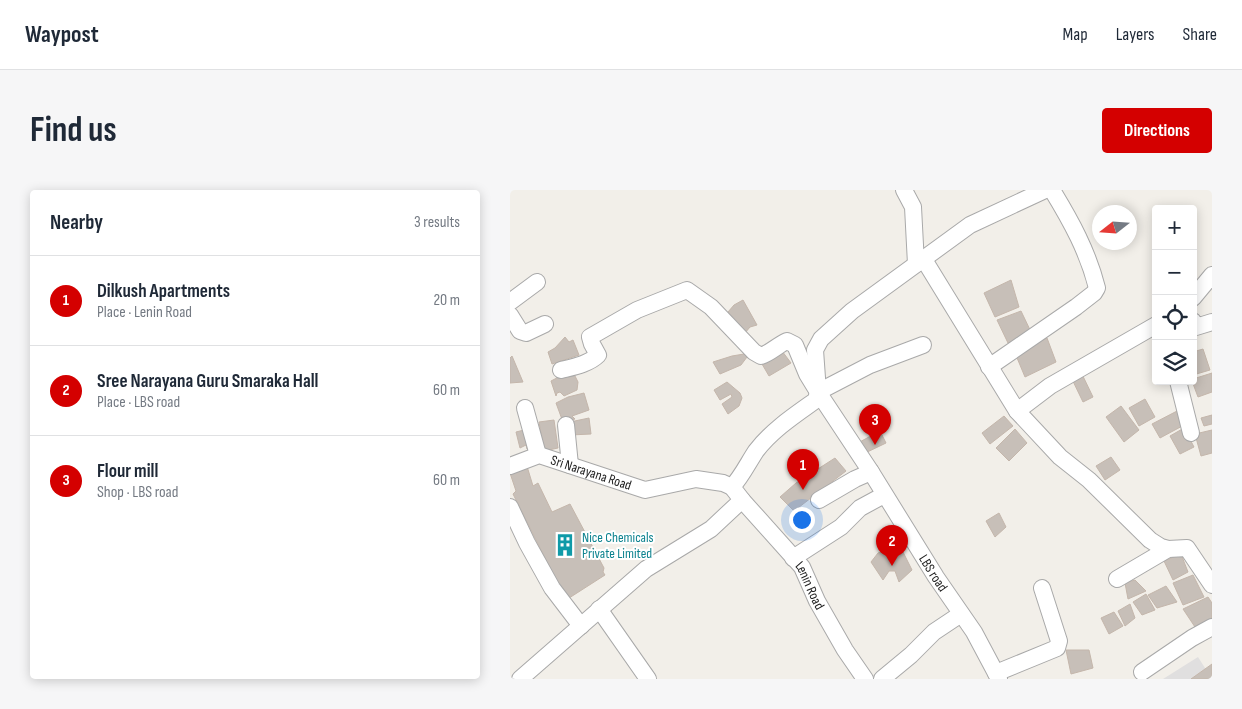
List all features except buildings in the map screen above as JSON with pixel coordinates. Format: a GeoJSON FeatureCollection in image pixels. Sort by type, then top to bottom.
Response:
{"type":"FeatureCollection","features":[{"type":"Feature","properties":{"kind":"street"},"geometry":{"type":"LineString","coordinates":[[904,190],[913,206],[920,261],[1017,411],[1060,456],[1089,480],[1150,540],[1160,547],[1168,549],[1187,548],[1212,585]]}},
{"type":"Feature","properties":{"kind":"street"},"geometry":{"type":"LineString","coordinates":[[732,487],[743,474],[757,451],[787,421],[816,400],[818,392],[815,350],[821,339],[852,311],[970,225],[1046,190]]}},
{"type":"Feature","properties":{"kind":"street"},"geometry":{"type":"LineString","coordinates":[[989,367],[1076,308],[1094,293],[1097,288],[1092,268],[1071,222],[1052,190]]}},
{"type":"Feature","properties":{"kind":"street"},"geometry":{"type":"LineString","coordinates":[[1195,295],[1212,275]]}},
{"type":"Feature","properties":{"kind":"street"},"geometry":{"type":"LineString","coordinates":[[510,302],[537,282]]}},
{"type":"Feature","properties":{"kind":"street","name":"LBS road"},"geometry":{"type":"LineString","coordinates":[[560,370],[583,364],[598,355],[590,337],[598,331],[638,310],[687,290],[711,307],[760,356],[788,341],[795,346],[807,374],[818,392],[871,472],[936,577],[974,632],[998,676]]}},
{"type":"Feature","properties":{"kind":"street"},"geometry":{"type":"LineString","coordinates":[[510,315],[520,331],[526,333],[545,324]]}},
{"type":"Feature","properties":{"kind":"street"},"geometry":{"type":"LineString","coordinates":[[1197,328],[1212,322]]}},
{"type":"Feature","properties":{"kind":"street"},"geometry":{"type":"LineString","coordinates":[[1017,411],[1050,386],[1152,327]]}},
{"type":"Feature","properties":{"kind":"street"},"geometry":{"type":"LineString","coordinates":[[818,392],[870,366],[923,345]]}},
{"type":"Feature","properties":{"kind":"street"},"geometry":{"type":"LineString","coordinates":[[1179,385],[1191,433]]}},
{"type":"Feature","properties":{"kind":"street"},"geometry":{"type":"LineString","coordinates":[[525,408],[538,455]]}},
{"type":"Feature","properties":{"kind":"street"},"geometry":{"type":"LineString","coordinates":[[566,425],[570,465]]}},
{"type":"Feature","properties":{"kind":"street","name":"Sri Narayana Road"},"geometry":{"type":"LineString","coordinates":[[510,466],[538,455],[644,490],[696,480],[723,483],[732,487]]}},
{"type":"Feature","properties":{"kind":"street"},"geometry":{"type":"LineString","coordinates":[[819,500],[848,482],[871,472]]}},
{"type":"Feature","properties":{"kind":"street","name":"Lenin Road"},"geometry":{"type":"LineString","coordinates":[[732,487],[802,567],[817,601],[845,650],[866,679]]}},
{"type":"Feature","properties":{"kind":"street"},"geometry":{"type":"LineString","coordinates":[[793,558],[841,526],[860,508],[884,495]]}},
{"type":"Feature","properties":{"kind":"street"},"geometry":{"type":"LineString","coordinates":[[520,679],[646,568],[711,529],[742,500]]}},
{"type":"Feature","properties":{"kind":"street"},"geometry":{"type":"LineString","coordinates":[[510,507],[552,588],[581,626]]}},
{"type":"Feature","properties":{"kind":"street"},"geometry":{"type":"LineString","coordinates":[[1117,579],[1168,549]]}},
{"type":"Feature","properties":{"kind":"street"},"geometry":{"type":"LineString","coordinates":[[998,676],[1057,648],[1059,640],[1042,588]]}},
{"type":"Feature","properties":{"kind":"street"},"geometry":{"type":"LineString","coordinates":[[599,609],[648,679]]}},
{"type":"Feature","properties":{"kind":"street"},"geometry":{"type":"LineString","coordinates":[[882,679],[911,655],[934,632],[961,614]]}},
{"type":"Feature","properties":{"kind":"street"},"geometry":{"type":"LineString","coordinates":[[1142,672],[1192,638],[1212,627]]}},
{"type":"Feature","properties":{"kind":"shaded area"},"geometry":{"type":"Polygon","coordinates":[[[1198,657],[1212,679],[1163,679],[1198,657]]]}},
{"type":"Feature","properties":{"kind":"place","name":"Flour mill"},"geometry":{"type":"Point","coordinates":[875,445]}},
{"type":"Feature","properties":{"kind":"place","name":"Dilkush Apartments"},"geometry":{"type":"Point","coordinates":[803,490]}},
{"type":"Feature","properties":{"kind":"place","name":"Nice Chemicals Private Limited"},"geometry":{"type":"Point","coordinates":[565,545]}},
{"type":"Feature","properties":{"kind":"place","name":"Sree Narayana Guru Smaraka Hall"},"geometry":{"type":"Point","coordinates":[892,566]}}]}
